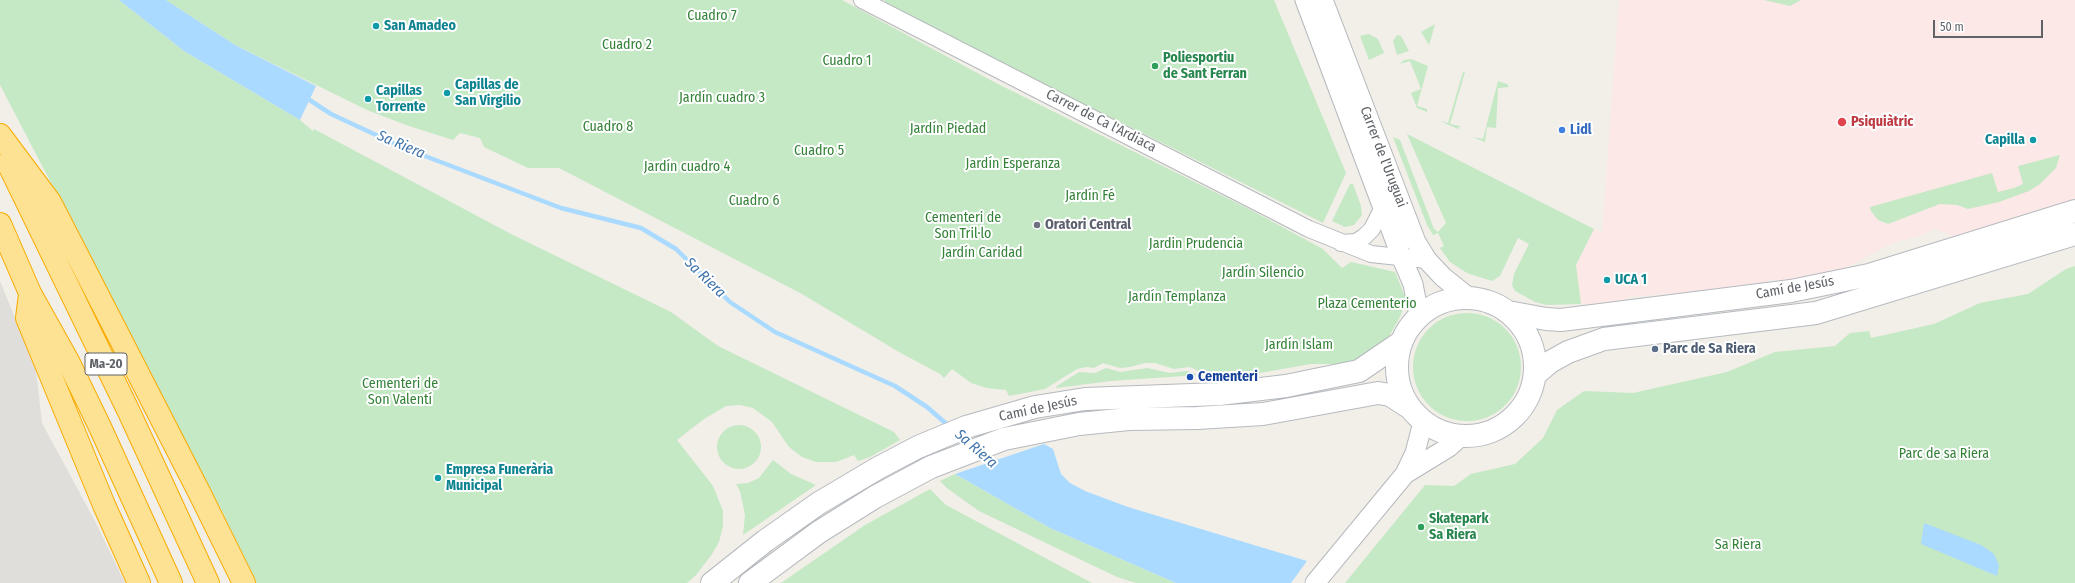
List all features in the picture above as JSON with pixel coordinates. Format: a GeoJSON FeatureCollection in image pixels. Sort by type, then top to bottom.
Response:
{"type":"FeatureCollection","features":[{"type":"Feature","properties":{"kind":"highway"},"geometry":{"type":"LineString","coordinates":[[0,135],[50,202],[244,583]]}},
{"type":"Feature","properties":{"kind":"highway","name":"Ma-20"},"geometry":{"type":"LineString","coordinates":[[0,146],[126,404],[208,583]]}},
{"type":"Feature","properties":{"kind":"highway","name":"Ma-20"},"geometry":{"type":"LineString","coordinates":[[0,224],[30,293],[68,360],[172,583]]}},
{"type":"Feature","properties":{"kind":"highway"},"geometry":{"type":"LineString","coordinates":[[30,293],[27,318],[98,491],[139,583]]}},
{"type":"Feature","properties":{"kind":"main road","name":"Camí de Jesús"},"geometry":{"type":"LineString","coordinates":[[1508,312],[1546,319],[1561,320],[1791,291],[1869,274],[2075,211]]}},
{"type":"Feature","properties":{"kind":"main road","name":"Camí de Jesús"},"geometry":{"type":"LineString","coordinates":[[1536,374],[1550,362],[1568,352],[1604,338],[1816,313],[2075,234]]}},
{"type":"Feature","properties":{"kind":"main road"},"geometry":{"type":"LineString","coordinates":[[1468,297],[1490,302],[1508,312],[1527,333],[1533,346],[1536,374],[1531,394],[1519,413],[1511,420],[1492,431],[1471,437],[1460,437],[1441,432],[1423,422],[1407,406],[1400,389],[1396,373],[1400,343],[1407,330],[1419,315],[1435,304],[1468,297]]}},
{"type":"Feature","properties":{"kind":"main road","name":"Camí de Jesús"},"geometry":{"type":"LineString","coordinates":[[712,583],[759,545],[814,506],[878,468],[918,447],[988,420],[1040,406],[1085,399],[1219,394],[1300,383],[1359,371],[1400,343]]}},
{"type":"Feature","properties":{"kind":"main road","name":"Camí de Jesús"},"geometry":{"type":"LineString","coordinates":[[750,583],[819,532],[876,497],[931,467],[976,448],[1031,432],[1107,421],[1263,414],[1378,393],[1390,395],[1407,406]]}},
{"type":"Feature","properties":{"kind":"street","name":"Carrer de Ca l'Ardiaca"},"geometry":{"type":"LineString","coordinates":[[862,0],[1309,229],[1340,243],[1371,254],[1427,260]]}},
{"type":"Feature","properties":{"kind":"street","name":"Carrer de l'Uruguai"},"geometry":{"type":"LineString","coordinates":[[1305,0],[1400,256],[1413,284],[1419,315]]}},
{"type":"Feature","properties":{"kind":"street","name":"Carrer de l'Uruguai"},"geometry":{"type":"LineString","coordinates":[[1323,0],[1416,242],[1427,260],[1443,277],[1468,297]]}},
{"type":"Feature","properties":{"kind":"street"},"geometry":{"type":"LineString","coordinates":[[1340,243],[1356,242],[1364,237],[1372,229],[1383,207]]}},
{"type":"Feature","properties":{"kind":"street"},"geometry":{"type":"LineString","coordinates":[[1316,583],[1405,474],[1415,453],[1423,422]]}},
{"type":"Feature","properties":{"kind":"street"},"geometry":{"type":"LineString","coordinates":[[1405,474],[1449,446],[1460,437]]}},
{"type":"Feature","properties":{"kind":"shaded area","name":"Psiquiàtric"},"geometry":{"type":"Polygon","coordinates":[[[1619,0],[2075,0],[2075,200],[1956,238],[1934,228],[1923,235],[1895,242],[1838,272],[1809,279],[1768,280],[1768,285],[1674,296],[1666,294],[1627,297],[1627,300],[1586,308],[1581,304],[1576,265],[1594,229],[1602,233],[1619,0]]]}},
{"type":"Feature","properties":{"kind":"shaded area"},"geometry":{"type":"Polygon","coordinates":[[[0,281],[36,370],[42,423],[96,523],[125,583],[0,583],[0,281]]]}},
{"type":"Feature","properties":{"kind":"green space","name":"Cementeri de Son Valentí"},"geometry":{"type":"Polygon","coordinates":[[[0,0],[119,0],[184,51],[300,120],[313,131],[314,129],[511,234],[671,312],[718,346],[894,432],[900,440],[870,457],[858,461],[854,455],[836,462],[816,462],[802,457],[789,447],[772,422],[753,408],[740,405],[726,406],[704,419],[677,440],[713,486],[723,511],[723,526],[719,542],[712,554],[696,575],[687,583],[256,583],[223,513],[0,85],[0,0]]]}},
{"type":"Feature","properties":{"kind":"green space","name":"Cementeri de Son Tril·lo"},"geometry":{"type":"Polygon","coordinates":[[[166,0],[842,0],[994,82],[1247,208],[1323,249],[1342,268],[1351,262],[1395,272],[1406,299],[1400,317],[1384,345],[1357,364],[1311,364],[1254,374],[1238,372],[1207,375],[1190,367],[1174,369],[1155,363],[1145,363],[1120,368],[1103,363],[1094,368],[1087,367],[1077,369],[1045,389],[1009,396],[1006,390],[987,388],[971,383],[952,369],[944,378],[940,374],[899,352],[802,294],[559,168],[528,168],[484,147],[480,138],[460,133],[453,140],[406,125],[367,110],[235,45],[166,0]]]}},
{"type":"Feature","properties":{"kind":"green space","name":"Poliesportiu de Sant Ferran"},"geometry":{"type":"Polygon","coordinates":[[[884,0],[1274,0],[1346,173],[1323,223],[891,8],[884,0]]]}},
{"type":"Feature","properties":{"kind":"green space"},"geometry":{"type":"Polygon","coordinates":[[[1764,0],[1801,0],[1790,6],[1764,0]]]}},
{"type":"Feature","properties":{"kind":"green space"},"geometry":{"type":"Polygon","coordinates":[[[1435,24],[1432,35],[1429,45],[1421,32],[1435,24]]]}},
{"type":"Feature","properties":{"kind":"green space"},"geometry":{"type":"Polygon","coordinates":[[[1369,34],[1378,39],[1384,53],[1369,60],[1360,36],[1369,34]]]}},
{"type":"Feature","properties":{"kind":"green space"},"geometry":{"type":"Polygon","coordinates":[[[1397,35],[1401,36],[1409,51],[1397,55],[1393,41],[1397,35]]]}},
{"type":"Feature","properties":{"kind":"green space"},"geometry":{"type":"Polygon","coordinates":[[[1411,59],[1428,66],[1417,106],[1427,109],[1427,112],[1417,108],[1411,93],[1421,89],[1410,61],[1400,64],[1404,60],[1411,59]]]}},
{"type":"Feature","properties":{"kind":"green space"},"geometry":{"type":"Polygon","coordinates":[[[1463,72],[1465,72],[1450,124],[1460,126],[1458,129],[1440,121],[1448,123],[1463,72]]]}},
{"type":"Feature","properties":{"kind":"green space"},"geometry":{"type":"Polygon","coordinates":[[[1498,81],[1507,84],[1509,87],[1498,88],[1496,128],[1487,127],[1485,142],[1472,137],[1483,139],[1498,81]]]}},
{"type":"Feature","properties":{"kind":"green space"},"geometry":{"type":"Polygon","coordinates":[[[1407,134],[1594,229],[1576,265],[1581,304],[1547,305],[1535,302],[1515,291],[1512,285],[1514,274],[1529,244],[1518,238],[1500,276],[1492,281],[1467,273],[1450,262],[1440,248],[1444,246],[1438,233],[1433,235],[1427,225],[1393,137],[1400,140],[1434,229],[1438,232],[1446,223],[1407,134]]]}},
{"type":"Feature","properties":{"kind":"green space"},"geometry":{"type":"Polygon","coordinates":[[[2060,155],[2056,168],[2040,184],[2029,191],[1999,202],[1968,209],[1957,205],[1940,204],[1888,224],[1878,220],[1871,211],[1870,207],[1992,173],[1998,192],[2014,188],[2023,184],[2018,166],[2060,155]]]}},
{"type":"Feature","properties":{"kind":"green space"},"geometry":{"type":"Polygon","coordinates":[[[1350,184],[1353,184],[1361,206],[1362,215],[1354,225],[1345,227],[1332,221],[1350,184]]]}},
{"type":"Feature","properties":{"kind":"green space","name":"Parc de sa Riera"},"geometry":{"type":"Polygon","coordinates":[[[2075,266],[2075,583],[1345,583],[1425,485],[1454,486],[1471,474],[1515,464],[1543,438],[1557,410],[1584,391],[1633,393],[1727,372],[1775,352],[1835,346],[1850,333],[1869,331],[1871,338],[1934,324],[1980,303],[2028,294],[2066,269],[2075,266]]]}},
{"type":"Feature","properties":{"kind":"green space"},"geometry":{"type":"Polygon","coordinates":[[[1467,313],[1497,322],[1505,329],[1512,337],[1521,367],[1512,397],[1505,405],[1497,412],[1467,421],[1437,412],[1429,405],[1422,397],[1413,367],[1422,337],[1429,329],[1437,322],[1467,313]]]}},
{"type":"Feature","properties":{"kind":"green space"},"geometry":{"type":"Polygon","coordinates":[[[1106,368],[1120,372],[1147,368],[1170,373],[1187,371],[1198,375],[1111,381],[1056,388],[1079,372],[1095,373],[1106,368]]]}},
{"type":"Feature","properties":{"kind":"green space"},"geometry":{"type":"Polygon","coordinates":[[[739,425],[751,429],[757,435],[761,447],[757,459],[751,465],[739,469],[727,465],[721,459],[717,447],[721,435],[727,429],[739,425]]]}},
{"type":"Feature","properties":{"kind":"green space"},"geometry":{"type":"Polygon","coordinates":[[[773,460],[791,474],[816,485],[743,535],[745,515],[740,491],[736,484],[748,483],[759,478],[773,460]]]}},
{"type":"Feature","properties":{"kind":"green space"},"geometry":{"type":"Polygon","coordinates":[[[955,474],[1050,528],[1176,583],[1136,583],[1117,577],[979,511],[948,489],[940,481],[955,474]]]}},
{"type":"Feature","properties":{"kind":"green space"},"geometry":{"type":"Polygon","coordinates":[[[930,489],[946,505],[1092,583],[781,583],[865,525],[930,489]]]}},
{"type":"Feature","properties":{"kind":"water"},"geometry":{"type":"Polygon","coordinates":[[[119,0],[166,0],[235,45],[316,86],[300,120],[184,51],[119,0]]]}},
{"type":"Feature","properties":{"kind":"water"},"geometry":{"type":"Polygon","coordinates":[[[1044,444],[1053,449],[1061,474],[1070,483],[1085,491],[1128,507],[1307,561],[1291,583],[1176,583],[1050,528],[955,474],[1044,444]]]}},
{"type":"Feature","properties":{"kind":"water"},"geometry":{"type":"Polygon","coordinates":[[[1924,523],[1981,545],[1994,554],[1999,565],[1997,576],[1921,544],[1924,523]]]}},
{"type":"Feature","properties":{"kind":"waterway","name":"Sa Riera"},"geometry":{"type":"LineString","coordinates":[[305,97],[331,114],[404,148],[561,208],[641,228],[676,249],[730,302],[775,332],[895,386],[927,407],[950,427]]}},
{"type":"Feature","properties":{"kind":"waterway","name":"Sa Riera"},"geometry":{"type":"LineString","coordinates":[[982,454],[994,465]]}},
{"type":"Feature","properties":{"kind":"place","name":"San Amadeo"},"geometry":{"type":"Point","coordinates":[376,26]}},
{"type":"Feature","properties":{"kind":"place","name":"Poliesportiu de Sant Ferran"},"geometry":{"type":"Point","coordinates":[1155,66]}},
{"type":"Feature","properties":{"kind":"place","name":"Capillas de San Virgilio"},"geometry":{"type":"Point","coordinates":[447,93]}},
{"type":"Feature","properties":{"kind":"place","name":"Capillas Torrente"},"geometry":{"type":"Point","coordinates":[368,99]}},
{"type":"Feature","properties":{"kind":"place","name":"Psiquiàtric"},"geometry":{"type":"Point","coordinates":[1842,122]}},
{"type":"Feature","properties":{"kind":"place","name":"Lidl"},"geometry":{"type":"Point","coordinates":[1562,130]}},
{"type":"Feature","properties":{"kind":"place","name":"Capilla"},"geometry":{"type":"Point","coordinates":[2033,140]}},
{"type":"Feature","properties":{"kind":"place","name":"Oratori Central"},"geometry":{"type":"Point","coordinates":[1037,225]}},
{"type":"Feature","properties":{"kind":"place","name":"UCA 1"},"geometry":{"type":"Point","coordinates":[1607,280]}},
{"type":"Feature","properties":{"kind":"place","name":"Parc de Sa Riera"},"geometry":{"type":"Point","coordinates":[1655,349]}},
{"type":"Feature","properties":{"kind":"place","name":"Cementeri"},"geometry":{"type":"Point","coordinates":[1190,377]}},
{"type":"Feature","properties":{"kind":"place","name":"Empresa Funerària Municipal"},"geometry":{"type":"Point","coordinates":[438,478]}},
{"type":"Feature","properties":{"kind":"place","name":"Skatepark Sa Riera"},"geometry":{"type":"Point","coordinates":[1421,527]}},
{"type":"Feature","properties":{"kind":"park label","name":"Cuadro 7"},"geometry":{"type":"Point","coordinates":[712,16]}},
{"type":"Feature","properties":{"kind":"park label","name":"Cuadro 2"},"geometry":{"type":"Point","coordinates":[627,45]}},
{"type":"Feature","properties":{"kind":"park label","name":"Cuadro 1"},"geometry":{"type":"Point","coordinates":[847,61]}},
{"type":"Feature","properties":{"kind":"park label","name":"Jardín cuadro 3"},"geometry":{"type":"Point","coordinates":[722,98]}},
{"type":"Feature","properties":{"kind":"park label","name":"Cuadro 8"},"geometry":{"type":"Point","coordinates":[608,127]}},
{"type":"Feature","properties":{"kind":"park label","name":"Jardín Piedad"},"geometry":{"type":"Point","coordinates":[948,129]}},
{"type":"Feature","properties":{"kind":"park label","name":"Cuadro 5"},"geometry":{"type":"Point","coordinates":[819,151]}},
{"type":"Feature","properties":{"kind":"park label","name":"Jardín Esperanza"},"geometry":{"type":"Point","coordinates":[1013,164]}},
{"type":"Feature","properties":{"kind":"park label","name":"Jardín cuadro 4"},"geometry":{"type":"Point","coordinates":[687,167]}},
{"type":"Feature","properties":{"kind":"park label","name":"Jardín Fé"},"geometry":{"type":"Point","coordinates":[1090,196]}},
{"type":"Feature","properties":{"kind":"park label","name":"Cuadro 6"},"geometry":{"type":"Point","coordinates":[754,201]}},
{"type":"Feature","properties":{"kind":"park label","name":"Jardin Prudencia"},"geometry":{"type":"Point","coordinates":[1196,244]}},
{"type":"Feature","properties":{"kind":"park label","name":"Jardín Caridad"},"geometry":{"type":"Point","coordinates":[982,253]}},
{"type":"Feature","properties":{"kind":"park label","name":"Jardín Silencio"},"geometry":{"type":"Point","coordinates":[1263,273]}},
{"type":"Feature","properties":{"kind":"park label","name":"Jardín Templanza"},"geometry":{"type":"Point","coordinates":[1177,297]}},
{"type":"Feature","properties":{"kind":"park label","name":"Plaza Cementerio"},"geometry":{"type":"Point","coordinates":[1367,304]}},
{"type":"Feature","properties":{"kind":"park label","name":"Jardín Islam"},"geometry":{"type":"Point","coordinates":[1299,345]}}]}
